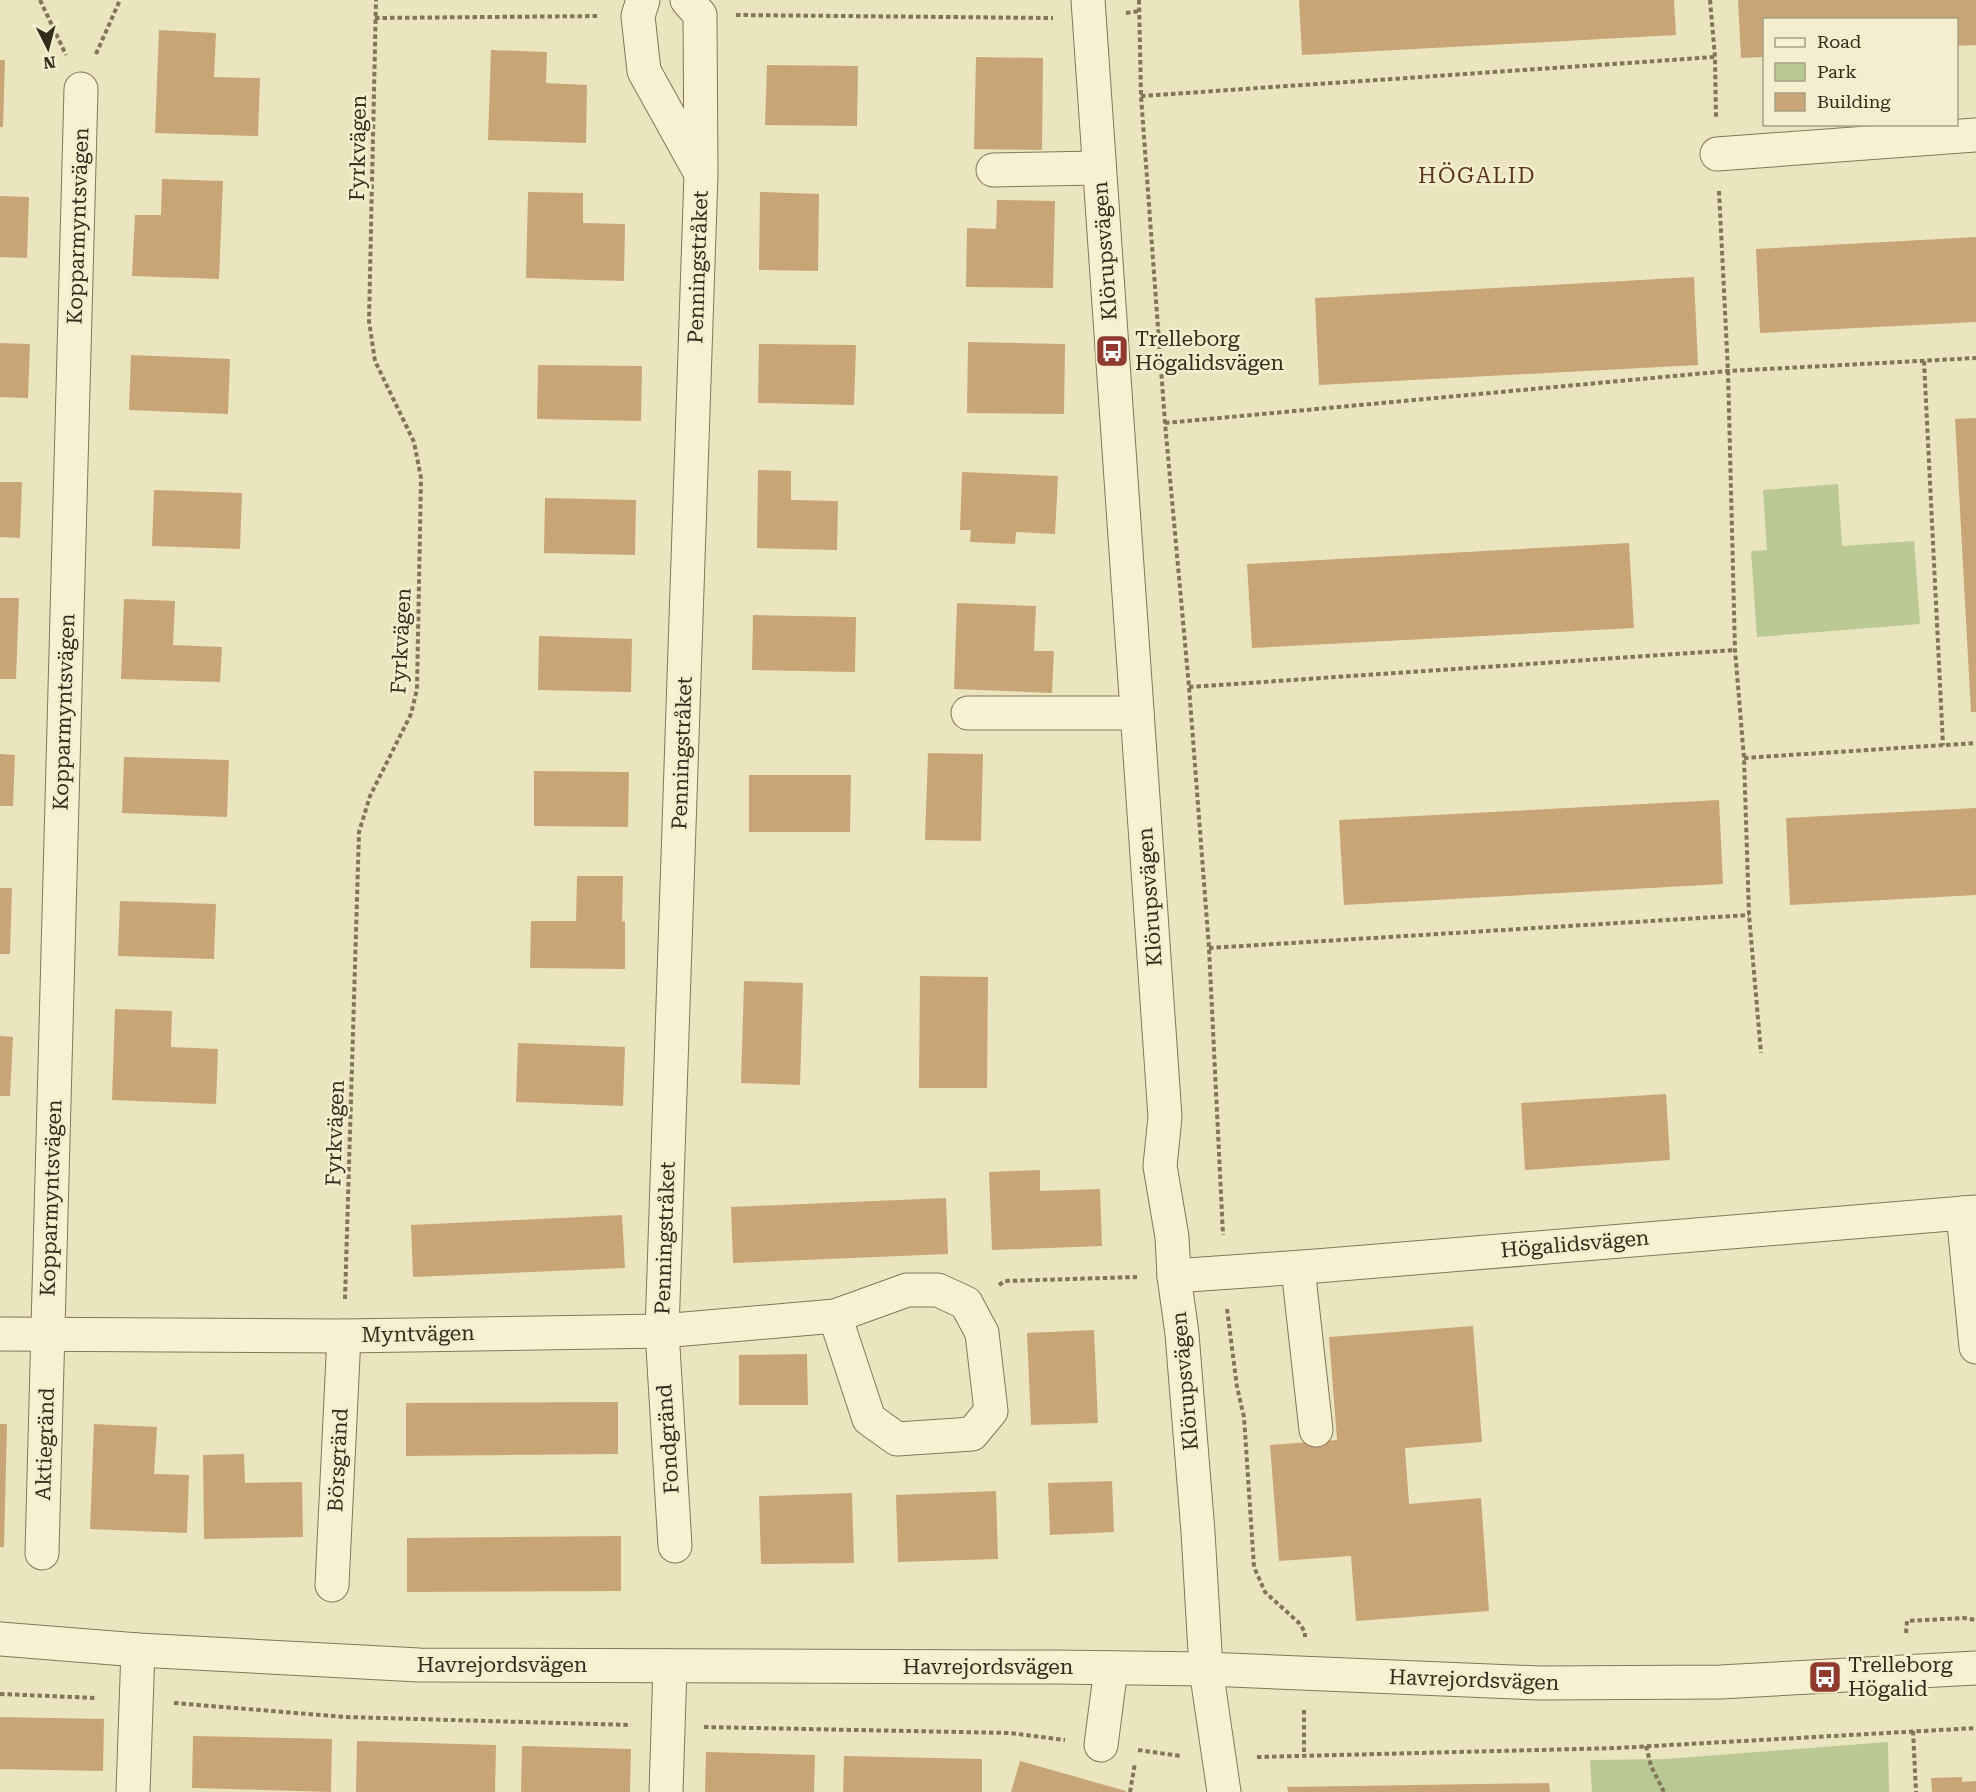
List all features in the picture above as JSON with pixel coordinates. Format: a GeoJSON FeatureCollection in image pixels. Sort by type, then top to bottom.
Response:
{"type":"FeatureCollection","features":[{"type":"Feature","properties":{"kind":"street","name":"Penningstråket"},"geometry":{"type":"LineString","coordinates":[[662,1331],[701,174],[693,7]]}},
{"type":"Feature","properties":{"kind":"street","name":"Penningstråket"},"geometry":{"type":"LineString","coordinates":[[640,8],[644,71],[701,174]]}},
{"type":"Feature","properties":{"kind":"street","name":"Klörupsvägen"},"geometry":{"type":"LineString","coordinates":[[1088,9],[1165,1117],[1160,1166],[1172,1237],[1174,1276],[1182,1334],[1206,1670],[1224,1792]]}},
{"type":"Feature","properties":{"kind":"street","name":"Kopparmyntsvägen"},"geometry":{"type":"LineString","coordinates":[[48,1336],[81,89]]}},
{"type":"Feature","properties":{"kind":"street"},"geometry":{"type":"LineString","coordinates":[[1717,154],[1976,135]]}},
{"type":"Feature","properties":{"kind":"street"},"geometry":{"type":"LineString","coordinates":[[993,170],[1099,168]]}},
{"type":"Feature","properties":{"kind":"street"},"geometry":{"type":"LineString","coordinates":[[968,713],[1137,713]]}},
{"type":"Feature","properties":{"kind":"street"},"geometry":{"type":"LineString","coordinates":[[1969,1212],[1976,1347]]}},
{"type":"Feature","properties":{"kind":"street","name":"Högalidsvägen"},"geometry":{"type":"LineString","coordinates":[[1174,1276],[1298,1268],[1969,1212]]}},
{"type":"Feature","properties":{"kind":"street"},"geometry":{"type":"LineString","coordinates":[[1298,1268],[1316,1430]]}},
{"type":"Feature","properties":{"kind":"street","name":"Myntvägen"},"geometry":{"type":"LineString","coordinates":[[0,1334],[344,1336],[662,1331],[835,1316],[907,1290],[938,1290],[966,1303]]}},
{"type":"Feature","properties":{"kind":"street"},"geometry":{"type":"LineString","coordinates":[[835,1316],[868,1419],[897,1439],[972,1434],[991,1411],[982,1333],[966,1303]]}},
{"type":"Feature","properties":{"kind":"street","name":"Fondgränd"},"geometry":{"type":"LineString","coordinates":[[662,1331],[675,1546]]}},
{"type":"Feature","properties":{"kind":"street","name":"Aktiegränd"},"geometry":{"type":"LineString","coordinates":[[42,1553],[48,1336]]}},
{"type":"Feature","properties":{"kind":"street","name":"Börsgränd"},"geometry":{"type":"LineString","coordinates":[[332,1584],[344,1336]]}},
{"type":"Feature","properties":{"kind":"street","name":"Havrejordsvägen"},"geometry":{"type":"LineString","coordinates":[[0,1639],[138,1650],[419,1665],[1111,1668],[1550,1683],[1720,1682],[1976,1668]]}},
{"type":"Feature","properties":{"kind":"street"},"geometry":{"type":"LineString","coordinates":[[133,1792],[138,1650]]}},
{"type":"Feature","properties":{"kind":"street"},"geometry":{"type":"LineString","coordinates":[[666,1792],[670,1666]]}},
{"type":"Feature","properties":{"kind":"street"},"geometry":{"type":"LineString","coordinates":[[1101,1745],[1111,1668]]}},
{"type":"Feature","properties":{"kind":"path"},"geometry":{"type":"LineString","coordinates":[[40,0],[81,89]]}},
{"type":"Feature","properties":{"kind":"path"},"geometry":{"type":"LineString","coordinates":[[81,89],[120,0]]}},
{"type":"Feature","properties":{"kind":"path","name":"Fyrkvägen"},"geometry":{"type":"LineString","coordinates":[[344,1336],[359,832],[370,796],[411,714],[417,677],[421,478],[414,442],[375,361],[369,321],[376,0]]}},
{"type":"Feature","properties":{"kind":"path"},"geometry":{"type":"LineString","coordinates":[[1139,0],[1141,96],[1165,423],[1190,687],[1209,948],[1228,1330],[1244,1417],[1254,1567],[1265,1592],[1299,1623],[1305,1632]]}},
{"type":"Feature","properties":{"kind":"path"},"geometry":{"type":"LineString","coordinates":[[1710,0],[1715,57],[1717,154],[1728,371],[1735,650],[1744,758],[1749,915],[1761,1053]]}},
{"type":"Feature","properties":{"kind":"path"},"geometry":{"type":"LineString","coordinates":[[693,7],[1140,11]]}},
{"type":"Feature","properties":{"kind":"path"},"geometry":{"type":"LineString","coordinates":[[375,18],[640,8]]}},
{"type":"Feature","properties":{"kind":"path"},"geometry":{"type":"LineString","coordinates":[[1141,96],[1715,57]]}},
{"type":"Feature","properties":{"kind":"path"},"geometry":{"type":"LineString","coordinates":[[1165,423],[1728,371],[1976,358]]}},
{"type":"Feature","properties":{"kind":"path"},"geometry":{"type":"LineString","coordinates":[[1924,361],[1943,745]]}},
{"type":"Feature","properties":{"kind":"path"},"geometry":{"type":"LineString","coordinates":[[1190,687],[1735,650]]}},
{"type":"Feature","properties":{"kind":"path"},"geometry":{"type":"LineString","coordinates":[[1744,758],[1976,743]]}},
{"type":"Feature","properties":{"kind":"path"},"geometry":{"type":"LineString","coordinates":[[1209,948],[1749,915]]}},
{"type":"Feature","properties":{"kind":"path"},"geometry":{"type":"LineString","coordinates":[[966,1303],[1005,1281],[1174,1276]]}},
{"type":"Feature","properties":{"kind":"path"},"geometry":{"type":"LineString","coordinates":[[1906,1633],[1907,1621],[1964,1618],[1976,1620]]}},
{"type":"Feature","properties":{"kind":"path"},"geometry":{"type":"LineString","coordinates":[[0,1694],[136,1699],[345,1717],[1010,1733],[1183,1756],[1219,1758],[1646,1746],[1976,1728]]}},
{"type":"Feature","properties":{"kind":"path"},"geometry":{"type":"LineString","coordinates":[[1913,1731],[1916,1792]]}},
{"type":"Feature","properties":{"kind":"path"},"geometry":{"type":"LineString","coordinates":[[1646,1746],[1651,1766],[1664,1792]]}},
{"type":"Feature","properties":{"kind":"path"},"geometry":{"type":"LineString","coordinates":[[1130,1792],[1138,1750]]}},
{"type":"Feature","properties":{"kind":"green space"},"geometry":{"type":"Polygon","coordinates":[[[1838,484],[1842,546],[1914,541],[1920,624],[1757,637],[1751,551],[1767,550],[1763,490],[1838,484]]]}},
{"type":"Feature","properties":{"kind":"green space"},"geometry":{"type":"Polygon","coordinates":[[[1888,1742],[1889,1792],[1592,1792],[1590,1760],[1666,1759],[1888,1742]]]}},
{"type":"Feature","properties":{"kind":"building"},"geometry":{"type":"Polygon","coordinates":[[[1299,0],[1674,0],[1676,35],[1302,55],[1299,0]]]}},
{"type":"Feature","properties":{"kind":"building"},"geometry":{"type":"Polygon","coordinates":[[[1738,0],[1976,0],[1976,45],[1958,46],[1958,18],[1763,18],[1763,57],[1741,58],[1738,0]]]}},
{"type":"Feature","properties":{"kind":"building"},"geometry":{"type":"Polygon","coordinates":[[[159,30],[216,33],[214,77],[260,78],[258,136],[155,133],[159,30]]]}},
{"type":"Feature","properties":{"kind":"building"},"geometry":{"type":"Polygon","coordinates":[[[491,50],[547,52],[546,83],[587,85],[586,143],[488,140],[491,50]]]}},
{"type":"Feature","properties":{"kind":"building"},"geometry":{"type":"Polygon","coordinates":[[[976,57],[1043,58],[1042,150],[974,149],[976,57]]]}},
{"type":"Feature","properties":{"kind":"building"},"geometry":{"type":"Polygon","coordinates":[[[0,60],[5,60],[3,127],[0,127],[0,60]]]}},
{"type":"Feature","properties":{"kind":"building"},"geometry":{"type":"Polygon","coordinates":[[[767,65],[858,66],[857,126],[765,125],[767,65]]]}},
{"type":"Feature","properties":{"kind":"building"},"geometry":{"type":"Polygon","coordinates":[[[162,179],[223,181],[219,279],[132,276],[135,215],[161,215],[162,179]]]}},
{"type":"Feature","properties":{"kind":"building"},"geometry":{"type":"Polygon","coordinates":[[[528,192],[583,193],[583,223],[625,224],[624,281],[526,278],[528,192]]]}},
{"type":"Feature","properties":{"kind":"building"},"geometry":{"type":"Polygon","coordinates":[[[760,192],[819,194],[818,271],[759,270],[760,192]]]}},
{"type":"Feature","properties":{"kind":"building"},"geometry":{"type":"Polygon","coordinates":[[[0,196],[29,197],[27,258],[0,257],[0,196]]]}},
{"type":"Feature","properties":{"kind":"building"},"geometry":{"type":"Polygon","coordinates":[[[997,200],[1055,201],[1053,288],[966,287],[967,228],[996,229],[997,200]]]}},
{"type":"Feature","properties":{"kind":"building"},"geometry":{"type":"Polygon","coordinates":[[[1976,237],[1976,322],[1760,333],[1756,249],[1976,237]]]}},
{"type":"Feature","properties":{"kind":"building"},"geometry":{"type":"Polygon","coordinates":[[[1694,277],[1698,365],[1319,385],[1315,298],[1694,277]]]}},
{"type":"Feature","properties":{"kind":"building"},"geometry":{"type":"Polygon","coordinates":[[[968,342],[1065,344],[1064,414],[967,413],[968,342]]]}},
{"type":"Feature","properties":{"kind":"building"},"geometry":{"type":"Polygon","coordinates":[[[0,343],[30,344],[28,398],[0,397],[0,343]]]}},
{"type":"Feature","properties":{"kind":"building"},"geometry":{"type":"Polygon","coordinates":[[[759,344],[856,345],[854,405],[758,403],[759,344]]]}},
{"type":"Feature","properties":{"kind":"building"},"geometry":{"type":"Polygon","coordinates":[[[131,355],[230,359],[228,414],[129,410],[131,355]]]}},
{"type":"Feature","properties":{"kind":"building"},"geometry":{"type":"Polygon","coordinates":[[[538,365],[642,366],[641,421],[537,419],[538,365]]]}},
{"type":"Feature","properties":{"kind":"building"},"geometry":{"type":"Polygon","coordinates":[[[1976,418],[1976,712],[1971,712],[1955,419],[1976,418]]]}},
{"type":"Feature","properties":{"kind":"building"},"geometry":{"type":"Polygon","coordinates":[[[758,470],[791,471],[791,500],[838,501],[837,550],[757,548],[758,470]]]}},
{"type":"Feature","properties":{"kind":"building"},"geometry":{"type":"Polygon","coordinates":[[[962,472],[1058,476],[1055,534],[1016,532],[1015,544],[970,542],[971,530],[960,530],[962,472]]]}},
{"type":"Feature","properties":{"kind":"building"},"geometry":{"type":"Polygon","coordinates":[[[0,482],[22,482],[20,538],[0,537],[0,482]]]}},
{"type":"Feature","properties":{"kind":"building"},"geometry":{"type":"Polygon","coordinates":[[[154,490],[242,493],[240,549],[152,546],[154,490]]]}},
{"type":"Feature","properties":{"kind":"building"},"geometry":{"type":"Polygon","coordinates":[[[545,498],[636,500],[635,555],[544,553],[545,498]]]}},
{"type":"Feature","properties":{"kind":"building"},"geometry":{"type":"Polygon","coordinates":[[[1629,543],[1634,628],[1252,648],[1247,564],[1629,543]]]}},
{"type":"Feature","properties":{"kind":"building"},"geometry":{"type":"Polygon","coordinates":[[[0,598],[19,598],[16,679],[0,679],[0,598]]]}},
{"type":"Feature","properties":{"kind":"building"},"geometry":{"type":"Polygon","coordinates":[[[124,599],[175,601],[173,645],[222,647],[220,682],[121,679],[124,599]]]}},
{"type":"Feature","properties":{"kind":"building"},"geometry":{"type":"Polygon","coordinates":[[[957,603],[1036,606],[1034,651],[1054,651],[1052,693],[954,689],[957,603]]]}},
{"type":"Feature","properties":{"kind":"building"},"geometry":{"type":"Polygon","coordinates":[[[753,615],[856,617],[855,672],[752,670],[753,615]]]}},
{"type":"Feature","properties":{"kind":"building"},"geometry":{"type":"Polygon","coordinates":[[[539,636],[632,639],[631,692],[538,690],[539,636]]]}},
{"type":"Feature","properties":{"kind":"building"},"geometry":{"type":"Polygon","coordinates":[[[928,753],[983,754],[981,841],[925,840],[928,753]]]}},
{"type":"Feature","properties":{"kind":"building"},"geometry":{"type":"Polygon","coordinates":[[[0,754],[15,755],[13,806],[0,806],[0,754]]]}},
{"type":"Feature","properties":{"kind":"building"},"geometry":{"type":"Polygon","coordinates":[[[124,757],[229,760],[227,817],[122,813],[124,757]]]}},
{"type":"Feature","properties":{"kind":"building"},"geometry":{"type":"Polygon","coordinates":[[[534,771],[629,772],[628,827],[534,826],[534,771]]]}},
{"type":"Feature","properties":{"kind":"building"},"geometry":{"type":"Polygon","coordinates":[[[749,775],[851,775],[850,832],[749,832],[749,775]]]}},
{"type":"Feature","properties":{"kind":"building"},"geometry":{"type":"Polygon","coordinates":[[[1719,800],[1723,884],[1344,905],[1339,820],[1719,800]]]}},
{"type":"Feature","properties":{"kind":"building"},"geometry":{"type":"Polygon","coordinates":[[[1976,808],[1976,895],[1790,905],[1786,818],[1976,808]]]}},
{"type":"Feature","properties":{"kind":"building"},"geometry":{"type":"Polygon","coordinates":[[[577,876],[623,876],[622,922],[625,921],[625,969],[530,968],[531,921],[576,921],[577,876]]]}},
{"type":"Feature","properties":{"kind":"building"},"geometry":{"type":"Polygon","coordinates":[[[0,888],[12,888],[10,954],[0,954],[0,888]]]}},
{"type":"Feature","properties":{"kind":"building"},"geometry":{"type":"Polygon","coordinates":[[[120,901],[216,904],[214,959],[118,956],[120,901]]]}},
{"type":"Feature","properties":{"kind":"building"},"geometry":{"type":"Polygon","coordinates":[[[920,976],[988,977],[987,1088],[919,1088],[920,976]]]}},
{"type":"Feature","properties":{"kind":"building"},"geometry":{"type":"Polygon","coordinates":[[[744,981],[803,983],[800,1085],[741,1083],[744,981]]]}},
{"type":"Feature","properties":{"kind":"building"},"geometry":{"type":"Polygon","coordinates":[[[115,1009],[172,1011],[171,1047],[218,1049],[216,1104],[112,1100],[115,1009]]]}},
{"type":"Feature","properties":{"kind":"building"},"geometry":{"type":"Polygon","coordinates":[[[0,1036],[13,1037],[10,1096],[0,1096],[0,1036]]]}},
{"type":"Feature","properties":{"kind":"building"},"geometry":{"type":"Polygon","coordinates":[[[518,1043],[625,1047],[623,1106],[516,1102],[518,1043]]]}},
{"type":"Feature","properties":{"kind":"building"},"geometry":{"type":"Polygon","coordinates":[[[1666,1094],[1670,1160],[1525,1170],[1521,1103],[1666,1094]]]}},
{"type":"Feature","properties":{"kind":"building"},"geometry":{"type":"Polygon","coordinates":[[[1040,1170],[1040,1191],[1100,1189],[1102,1246],[992,1250],[989,1172],[1040,1170]]]}},
{"type":"Feature","properties":{"kind":"building"},"geometry":{"type":"Polygon","coordinates":[[[946,1198],[948,1254],[733,1263],[731,1207],[946,1198]]]}},
{"type":"Feature","properties":{"kind":"building"},"geometry":{"type":"Polygon","coordinates":[[[622,1215],[625,1268],[413,1277],[411,1225],[622,1215]]]}},
{"type":"Feature","properties":{"kind":"building"},"geometry":{"type":"Polygon","coordinates":[[[1473,1326],[1482,1442],[1405,1448],[1409,1504],[1481,1498],[1489,1611],[1356,1621],[1351,1556],[1279,1561],[1270,1445],[1337,1440],[1329,1337],[1473,1326]]]}},
{"type":"Feature","properties":{"kind":"building"},"geometry":{"type":"Polygon","coordinates":[[[1094,1330],[1098,1423],[1031,1425],[1027,1333],[1094,1330]]]}},
{"type":"Feature","properties":{"kind":"building"},"geometry":{"type":"Polygon","coordinates":[[[807,1354],[808,1405],[739,1405],[739,1355],[807,1354]]]}},
{"type":"Feature","properties":{"kind":"building"},"geometry":{"type":"Polygon","coordinates":[[[618,1402],[618,1454],[406,1456],[406,1403],[618,1402]]]}},
{"type":"Feature","properties":{"kind":"building"},"geometry":{"type":"Polygon","coordinates":[[[0,1424],[7,1424],[4,1547],[0,1547],[0,1424]]]}},
{"type":"Feature","properties":{"kind":"building"},"geometry":{"type":"Polygon","coordinates":[[[94,1424],[157,1427],[154,1474],[189,1475],[187,1533],[90,1529],[94,1424]]]}},
{"type":"Feature","properties":{"kind":"building"},"geometry":{"type":"Polygon","coordinates":[[[244,1454],[245,1483],[302,1482],[303,1537],[204,1539],[203,1455],[244,1454]]]}},
{"type":"Feature","properties":{"kind":"building"},"geometry":{"type":"Polygon","coordinates":[[[1112,1481],[1114,1532],[1050,1535],[1048,1483],[1112,1481]]]}},
{"type":"Feature","properties":{"kind":"building"},"geometry":{"type":"Polygon","coordinates":[[[996,1491],[998,1559],[898,1562],[896,1495],[996,1491]]]}},
{"type":"Feature","properties":{"kind":"building"},"geometry":{"type":"Polygon","coordinates":[[[852,1493],[854,1563],[761,1564],[759,1496],[852,1493]]]}},
{"type":"Feature","properties":{"kind":"building"},"geometry":{"type":"Polygon","coordinates":[[[621,1536],[621,1591],[407,1592],[407,1538],[621,1536]]]}},
{"type":"Feature","properties":{"kind":"building"},"geometry":{"type":"Polygon","coordinates":[[[0,1717],[104,1719],[103,1771],[0,1769],[0,1717]]]}},
{"type":"Feature","properties":{"kind":"building"},"geometry":{"type":"Polygon","coordinates":[[[193,1736],[332,1739],[331,1792],[192,1788],[193,1736]]]}},
{"type":"Feature","properties":{"kind":"building"},"geometry":{"type":"Polygon","coordinates":[[[357,1741],[496,1745],[495,1792],[356,1792],[357,1741]]]}},
{"type":"Feature","properties":{"kind":"building"},"geometry":{"type":"Polygon","coordinates":[[[522,1746],[631,1749],[630,1792],[521,1792],[522,1746]]]}},
{"type":"Feature","properties":{"kind":"building"},"geometry":{"type":"Polygon","coordinates":[[[706,1752],[815,1755],[814,1792],[705,1792],[706,1752]]]}},
{"type":"Feature","properties":{"kind":"building"},"geometry":{"type":"Polygon","coordinates":[[[844,1756],[982,1759],[982,1792],[843,1792],[844,1756]]]}},
{"type":"Feature","properties":{"kind":"building"},"geometry":{"type":"Polygon","coordinates":[[[1020,1761],[1126,1791],[1126,1792],[1011,1792],[1020,1761]]]}},
{"type":"Feature","properties":{"kind":"building"},"geometry":{"type":"Polygon","coordinates":[[[1962,1777],[1962,1782],[1976,1781],[1976,1792],[1932,1792],[1931,1778],[1962,1777]]]}},
{"type":"Feature","properties":{"kind":"building"},"geometry":{"type":"Polygon","coordinates":[[[1549,1783],[1550,1792],[1288,1792],[1287,1787],[1549,1783]]]}},
{"type":"Feature","properties":{"kind":"place","name":"Trelleborg Högalidsvägen"},"geometry":{"type":"Point","coordinates":[1112,351]}},
{"type":"Feature","properties":{"kind":"place","name":"Trelleborg Högalid"},"geometry":{"type":"Point","coordinates":[1825,1677]}},
{"type":"Feature","properties":{"kind":"district","name":"HÖGALID"},"geometry":{"type":"Point","coordinates":[1477,175]}}]}
